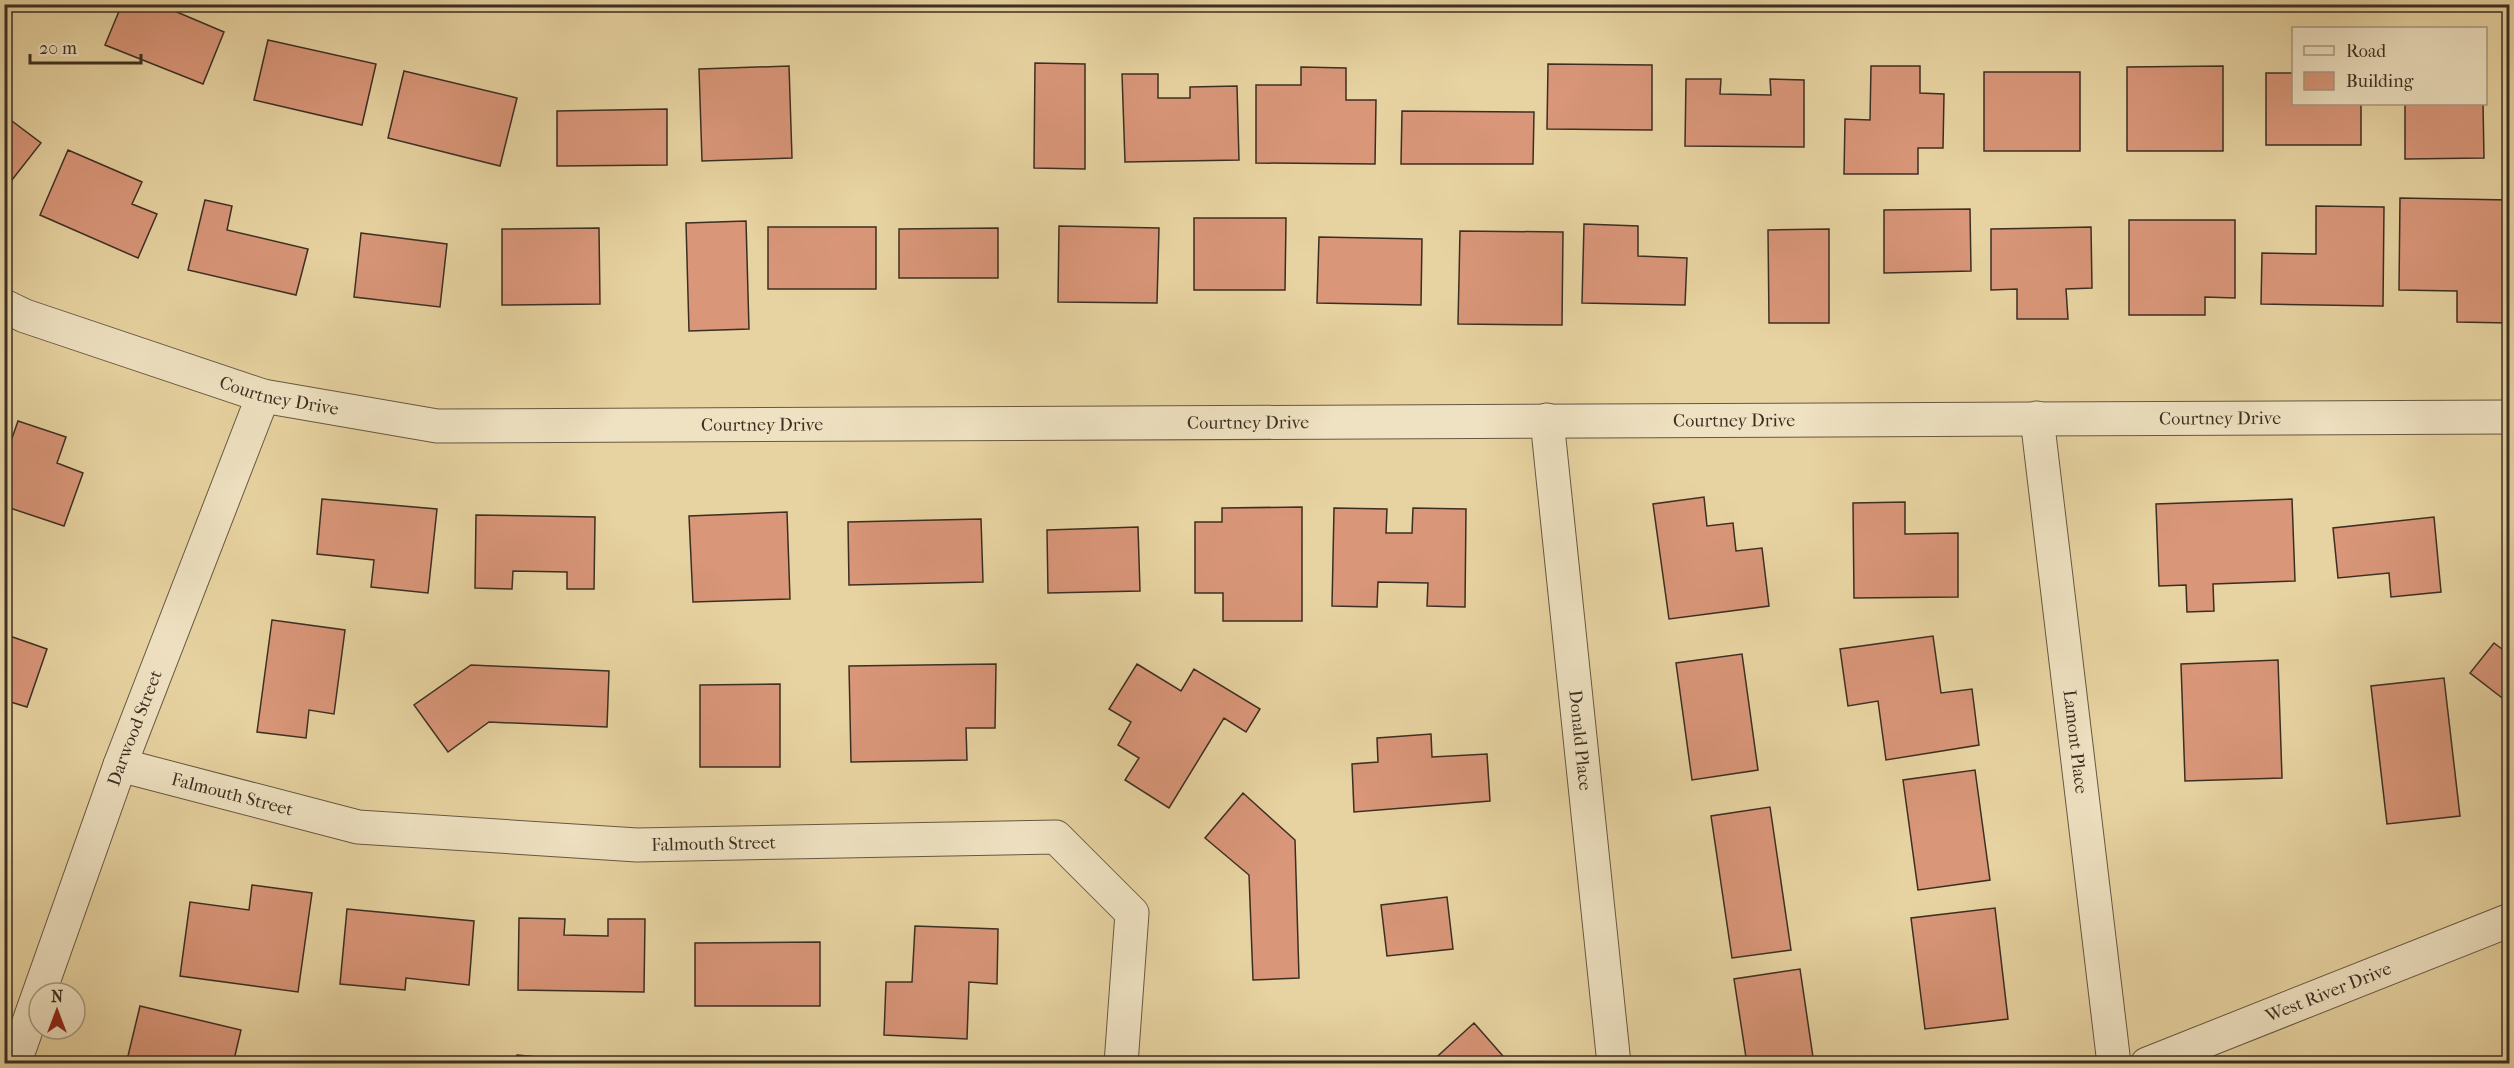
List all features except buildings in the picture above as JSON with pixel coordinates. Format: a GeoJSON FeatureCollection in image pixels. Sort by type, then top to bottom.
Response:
{"type":"FeatureCollection","features":[{"type":"Feature","properties":{"kind":"street","name":"Courtney Drive"},"geometry":{"type":"LineString","coordinates":[[4,306],[25,316],[263,396],[437,426],[2510,417]]}},
{"type":"Feature","properties":{"kind":"street","name":"Darwood Street"},"geometry":{"type":"LineString","coordinates":[[14,1064],[120,765],[263,396]]}},
{"type":"Feature","properties":{"kind":"street","name":"Lamont Place"},"geometry":{"type":"LineString","coordinates":[[2037,418],[2114,1064]]}},
{"type":"Feature","properties":{"kind":"street","name":"Donald Place"},"geometry":{"type":"LineString","coordinates":[[1547,420],[1614,1064]]}},
{"type":"Feature","properties":{"kind":"street","name":"Falmouth Street"},"geometry":{"type":"LineString","coordinates":[[120,765],[358,827],[637,845],[1056,837],[1132,913],[1121,1064]]}},
{"type":"Feature","properties":{"kind":"street","name":"West River Drive"},"geometry":{"type":"LineString","coordinates":[[2146,1064],[2510,920]]}}]}
